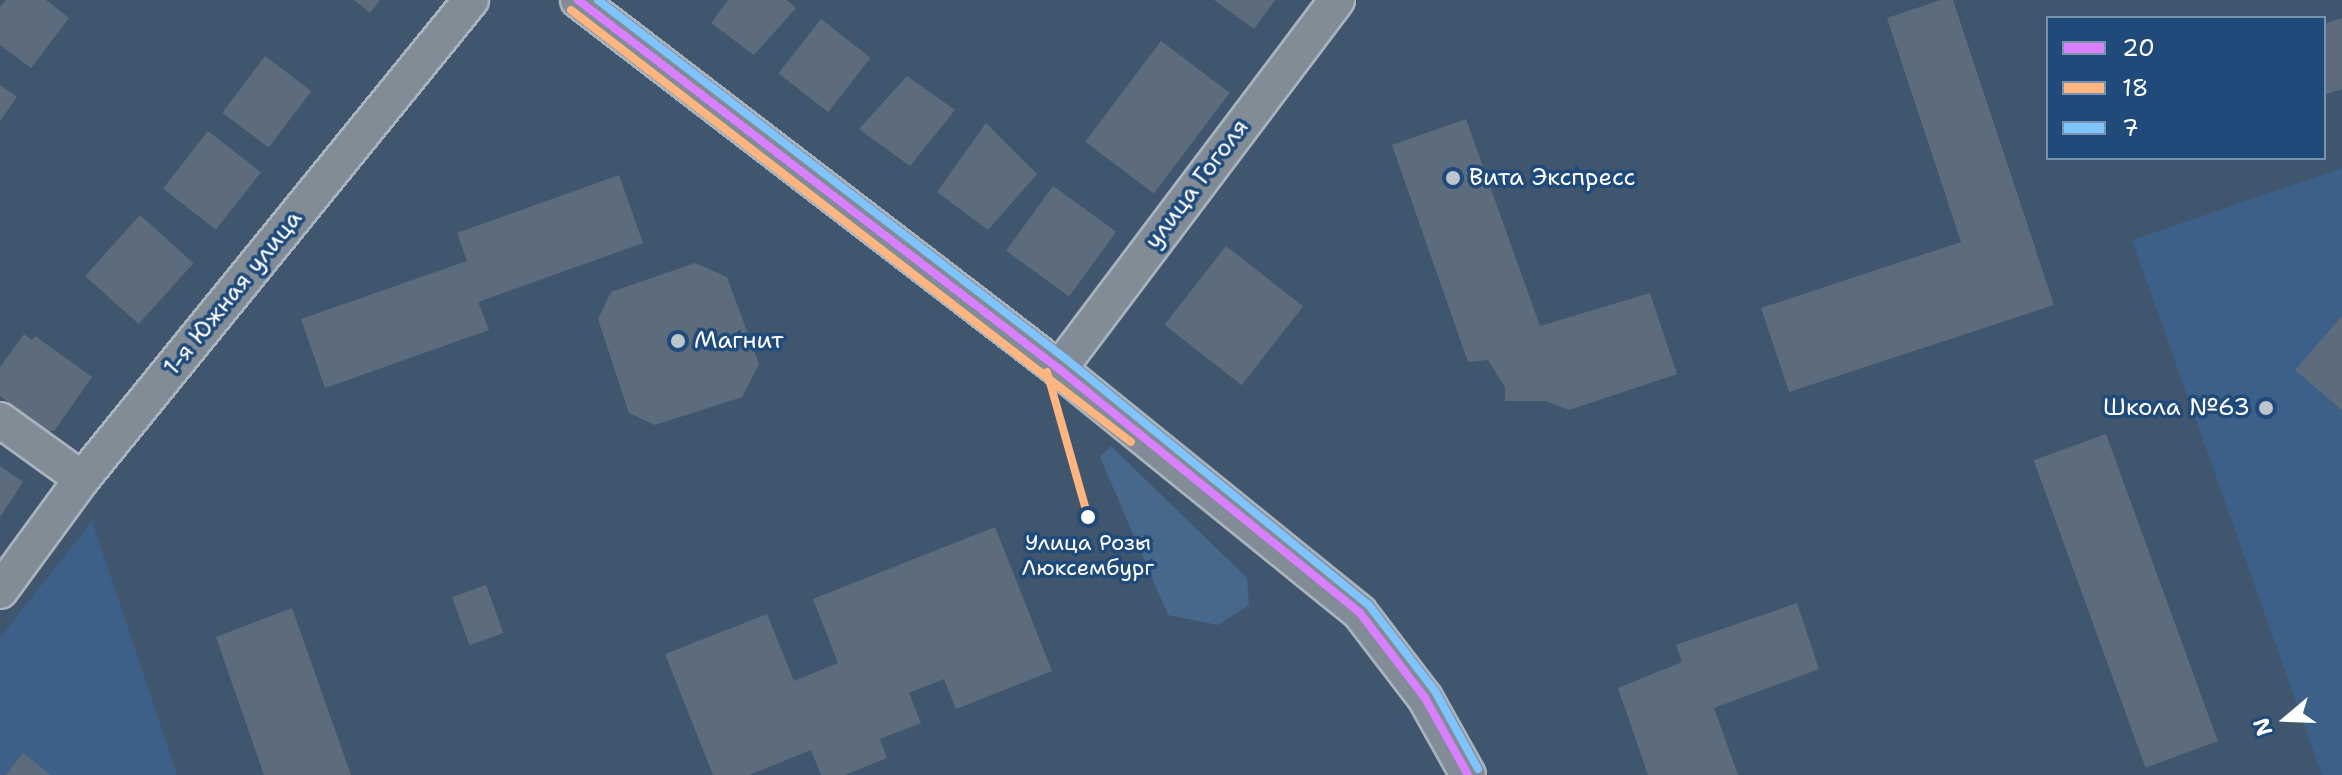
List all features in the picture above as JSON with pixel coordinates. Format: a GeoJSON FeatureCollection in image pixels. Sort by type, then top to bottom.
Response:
{"type":"FeatureCollection","features":[{"type":"Feature","properties":{"kind":"street","name":"1-я Южная улица"},"geometry":{"type":"LineString","coordinates":[[0,591],[82,479],[471,0]]}},
{"type":"Feature","properties":{"kind":"street"},"geometry":{"type":"LineString","coordinates":[[578,0],[1059,369],[1360,613],[1425,698],[1468,775]]}},
{"type":"Feature","properties":{"kind":"street","name":"улица Гоголя"},"geometry":{"type":"LineString","coordinates":[[1059,369],[1337,0]]}},
{"type":"Feature","properties":{"kind":"street"},"geometry":{"type":"LineString","coordinates":[[0,420],[82,479]]}},
{"type":"Feature","properties":{"kind":"shaded area","name":"Школа №63"},"geometry":{"type":"Polygon","coordinates":[[[2342,168],[2342,775],[2322,775],[2132,240],[2342,168]]]}},
{"type":"Feature","properties":{"kind":"shaded area"},"geometry":{"type":"Polygon","coordinates":[[[1111,446],[1247,578],[1249,605],[1218,625],[1168,615],[1100,457],[1111,446]]]}},
{"type":"Feature","properties":{"kind":"shaded area"},"geometry":{"type":"Polygon","coordinates":[[[92,521],[177,775],[0,775],[0,638],[92,521]]]}},
{"type":"Feature","properties":{"kind":"building"},"geometry":{"type":"Polygon","coordinates":[[[6,0],[46,0],[69,18],[31,68],[0,45],[0,7],[6,0]]]}},
{"type":"Feature","properties":{"kind":"building"},"geometry":{"type":"Polygon","coordinates":[[[354,0],[380,0],[370,13],[354,0]]]}},
{"type":"Feature","properties":{"kind":"building"},"geometry":{"type":"Polygon","coordinates":[[[728,0],[787,0],[796,8],[754,55],[711,23],[728,0]]]}},
{"type":"Feature","properties":{"kind":"building"},"geometry":{"type":"Polygon","coordinates":[[[1214,0],[1275,0],[1254,29],[1214,0]]]}},
{"type":"Feature","properties":{"kind":"building"},"geometry":{"type":"Polygon","coordinates":[[[1941,0],[1953,0],[2054,305],[1789,392],[1761,308],[1961,242],[1887,18],[1941,0]]]}},
{"type":"Feature","properties":{"kind":"building"},"geometry":{"type":"Polygon","coordinates":[[[2342,18],[2342,89],[2326,94],[2326,23],[2342,18]]]}},
{"type":"Feature","properties":{"kind":"building"},"geometry":{"type":"Polygon","coordinates":[[[821,19],[871,58],[828,112],[779,73],[821,19]]]}},
{"type":"Feature","properties":{"kind":"building"},"geometry":{"type":"Polygon","coordinates":[[[1161,41],[1230,93],[1154,193],[1085,142],[1161,41]]]}},
{"type":"Feature","properties":{"kind":"building"},"geometry":{"type":"Polygon","coordinates":[[[265,56],[311,91],[269,148],[222,113],[265,56]]]}},
{"type":"Feature","properties":{"kind":"building"},"geometry":{"type":"Polygon","coordinates":[[[907,76],[955,110],[910,166],[859,129],[907,76]]]}},
{"type":"Feature","properties":{"kind":"building"},"geometry":{"type":"Polygon","coordinates":[[[0,85],[17,97],[0,121],[0,85]]]}},
{"type":"Feature","properties":{"kind":"building"},"geometry":{"type":"Polygon","coordinates":[[[1466,119],[1540,326],[1650,293],[1677,374],[1569,410],[1546,401],[1505,401],[1505,387],[1488,360],[1468,362],[1392,145],[1466,119]]]}},
{"type":"Feature","properties":{"kind":"building"},"geometry":{"type":"Polygon","coordinates":[[[986,123],[1037,174],[988,230],[937,192],[986,123]]]}},
{"type":"Feature","properties":{"kind":"building"},"geometry":{"type":"Polygon","coordinates":[[[208,131],[261,172],[216,230],[163,189],[208,131]]]}},
{"type":"Feature","properties":{"kind":"building"},"geometry":{"type":"Polygon","coordinates":[[[619,175],[643,243],[478,302],[489,330],[325,388],[301,319],[467,261],[457,233],[619,175]]]}},
{"type":"Feature","properties":{"kind":"building"},"geometry":{"type":"Polygon","coordinates":[[[1053,186],[1116,232],[1069,297],[1006,251],[1053,186]]]}},
{"type":"Feature","properties":{"kind":"building"},"geometry":{"type":"Polygon","coordinates":[[[140,215],[194,263],[139,324],[85,276],[140,215]]]}},
{"type":"Feature","properties":{"kind":"building"},"geometry":{"type":"Polygon","coordinates":[[[1226,246],[1303,306],[1242,385],[1164,325],[1226,246]]]}},
{"type":"Feature","properties":{"kind":"building","name":"Магнит"},"geometry":{"type":"Polygon","coordinates":[[[695,263],[727,277],[759,364],[742,397],[655,425],[629,413],[598,319],[611,292],[695,263]]]}},
{"type":"Feature","properties":{"kind":"building"},"geometry":{"type":"Polygon","coordinates":[[[2342,316],[2342,410],[2295,370],[2342,316]]]}},
{"type":"Feature","properties":{"kind":"building"},"geometry":{"type":"Polygon","coordinates":[[[24,334],[32,340],[35,336],[92,377],[55,430],[48,432],[0,396],[0,367],[24,334]]]}},
{"type":"Feature","properties":{"kind":"building"},"geometry":{"type":"Polygon","coordinates":[[[2106,434],[2218,741],[2145,768],[2034,460],[2106,434]]]}},
{"type":"Feature","properties":{"kind":"building"},"geometry":{"type":"Polygon","coordinates":[[[0,466],[23,482],[0,517],[0,466]]]}},
{"type":"Feature","properties":{"kind":"building"},"geometry":{"type":"Polygon","coordinates":[[[995,527],[1052,671],[956,709],[944,679],[909,693],[921,723],[880,739],[887,758],[845,775],[821,775],[811,750],[749,775],[713,775],[665,654],[767,614],[794,681],[838,663],[813,599],[995,527]]]}},
{"type":"Feature","properties":{"kind":"building"},"geometry":{"type":"Polygon","coordinates":[[[486,585],[503,633],[470,645],[452,597],[486,585]]]}},
{"type":"Feature","properties":{"kind":"building"},"geometry":{"type":"Polygon","coordinates":[[[1797,603],[1819,669],[1714,708],[1738,775],[1648,775],[1618,688],[1682,662],[1676,645],[1797,603]]]}},
{"type":"Feature","properties":{"kind":"building"},"geometry":{"type":"Polygon","coordinates":[[[292,608],[351,775],[264,775],[216,637],[292,608]]]}},
{"type":"Feature","properties":{"kind":"building"},"geometry":{"type":"Polygon","coordinates":[[[23,753],[51,775],[6,775],[23,753]]]}},
{"type":"Feature","properties":{"kind":"transit line","name":"20"},"geometry":{"type":"LineString","coordinates":[[578,0],[1059,369],[1360,613],[1425,698],[1468,775]]}},
{"type":"Feature","properties":{"kind":"transit line","name":"7"},"geometry":{"type":"LineString","coordinates":[[598,0],[1066,359],[1368,604],[1435,691],[1478,769]]}},
{"type":"Feature","properties":{"kind":"transit line","name":"18"},"geometry":{"type":"LineString","coordinates":[[571,10],[1131,442]]}},
{"type":"Feature","properties":{"kind":"transit line","name":"18"},"geometry":{"type":"LineString","coordinates":[[1047,372],[1088,517]]}},
{"type":"Feature","properties":{"kind":"place","name":"Вита Экспресс"},"geometry":{"type":"Point","coordinates":[1453,178]}},
{"type":"Feature","properties":{"kind":"place","name":"Магнит"},"geometry":{"type":"Point","coordinates":[678,341]}},
{"type":"Feature","properties":{"kind":"place","name":"Школа №63"},"geometry":{"type":"Point","coordinates":[2266,408]}},
{"type":"Feature","properties":{"kind":"place","name":"Улица Розы Люксембург"},"geometry":{"type":"Point","coordinates":[1088,517]}}]}
